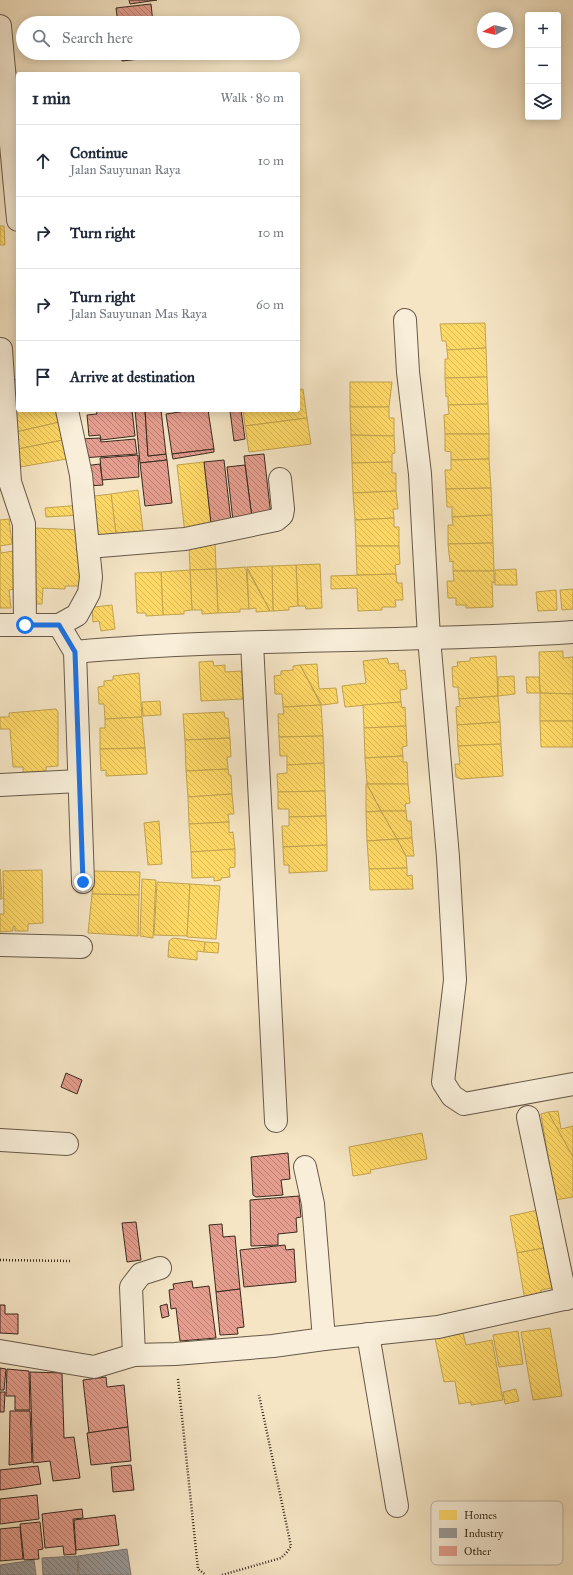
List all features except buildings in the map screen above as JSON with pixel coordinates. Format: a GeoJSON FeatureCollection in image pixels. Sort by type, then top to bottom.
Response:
{"type":"FeatureCollection","features":[{"type":"Feature","properties":{"kind":"street"},"geometry":{"type":"LineString","coordinates":[[0,26],[16,198]]}},
{"type":"Feature","properties":{"kind":"street"},"geometry":{"type":"LineString","coordinates":[[406,320],[408,372],[420,474],[428,638],[448,857],[455,980],[443,1082],[452,1096],[464,1104],[573,1084]]}},
{"type":"Feature","properties":{"kind":"street"},"geometry":{"type":"LineString","coordinates":[[6,348],[10,482],[24,524],[25,625]]}},
{"type":"Feature","properties":{"kind":"street"},"geometry":{"type":"LineString","coordinates":[[0,625],[59,625],[77,615],[89,593],[91,577],[81,475],[66,412]]}},
{"type":"Feature","properties":{"kind":"street"},"geometry":{"type":"LineString","coordinates":[[88,547],[185,539],[276,520],[282,515],[283,509],[280,479]]}},
{"type":"Feature","properties":{"kind":"street"},"geometry":{"type":"LineString","coordinates":[[59,625],[75,652],[83,882]]}},
{"type":"Feature","properties":{"kind":"street"},"geometry":{"type":"LineString","coordinates":[[75,652],[121,648],[513,636],[573,632]]}},
{"type":"Feature","properties":{"kind":"street"},"geometry":{"type":"LineString","coordinates":[[252,643],[276,1122]]}},
{"type":"Feature","properties":{"kind":"street"},"geometry":{"type":"LineString","coordinates":[[0,785],[79,781]]}},
{"type":"Feature","properties":{"kind":"street"},"geometry":{"type":"LineString","coordinates":[[0,945],[81,947]]}},
{"type":"Feature","properties":{"kind":"street"},"geometry":{"type":"LineString","coordinates":[[0,1351],[94,1367],[134,1355],[175,1354],[274,1346],[438,1327],[569,1298],[528,1116]]}},
{"type":"Feature","properties":{"kind":"street"},"geometry":{"type":"LineString","coordinates":[[0,1140],[67,1144]]}},
{"type":"Feature","properties":{"kind":"street"},"geometry":{"type":"LineString","coordinates":[[305,1167],[313,1204],[324,1339]]}},
{"type":"Feature","properties":{"kind":"street"},"geometry":{"type":"LineString","coordinates":[[134,1355],[131,1287],[141,1274],[160,1268]]}},
{"type":"Feature","properties":{"kind":"street"},"geometry":{"type":"LineString","coordinates":[[368,1334],[397,1506]]}},
{"type":"Feature","properties":{"kind":"path"},"geometry":{"type":"LineString","coordinates":[[0,1260],[70,1261]]}},
{"type":"Feature","properties":{"kind":"path"},"geometry":{"type":"LineString","coordinates":[[175,1354],[198,1569],[206,1575]]}},
{"type":"Feature","properties":{"kind":"path"},"geometry":{"type":"LineString","coordinates":[[222,1575],[281,1558],[288,1552],[291,1546],[259,1395]]}},
{"type":"Feature","properties":{"kind":"route"},"geometry":{"type":"LineString","coordinates":[[25,625],[59,625],[75,652],[83,882]]}}]}
